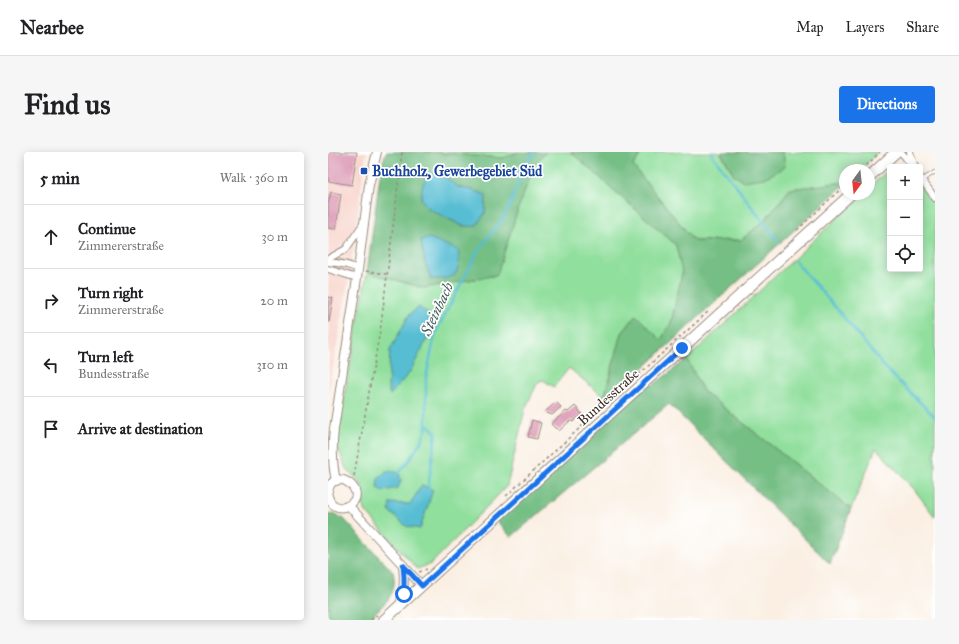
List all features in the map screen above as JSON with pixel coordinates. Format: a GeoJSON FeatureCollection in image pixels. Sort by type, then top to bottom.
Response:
{"type":"FeatureCollection","features":[{"type":"Feature","properties":{"kind":"main road"},"geometry":{"type":"LineString","coordinates":[[875,171],[896,152]]}},
{"type":"Feature","properties":{"kind":"main road","name":"Bundesstraße"},"geometry":{"type":"LineString","coordinates":[[384,620],[843,200]]}},
{"type":"Feature","properties":{"kind":"street"},"geometry":{"type":"LineString","coordinates":[[336,481],[332,450],[334,429],[358,274],[370,179],[377,152]]}},
{"type":"Feature","properties":{"kind":"street"},"geometry":{"type":"LineString","coordinates":[[901,152],[911,164]]}},
{"type":"Feature","properties":{"kind":"street"},"geometry":{"type":"LineString","coordinates":[[910,152],[913,164]]}},
{"type":"Feature","properties":{"kind":"street"},"geometry":{"type":"LineString","coordinates":[[923,181],[935,198]]}},
{"type":"Feature","properties":{"kind":"street"},"geometry":{"type":"LineString","coordinates":[[328,260],[346,248],[355,238],[365,221]]}},
{"type":"Feature","properties":{"kind":"street"},"geometry":{"type":"LineString","coordinates":[[328,260],[346,264],[358,274]]}},
{"type":"Feature","properties":{"kind":"street"},"geometry":{"type":"LineString","coordinates":[[328,269],[358,274]]}},
{"type":"Feature","properties":{"kind":"street"},"geometry":{"type":"LineString","coordinates":[[336,481],[346,481],[354,488],[355,498],[353,502],[343,508],[332,504],[328,497],[332,484],[336,481]]}},
{"type":"Feature","properties":{"kind":"street"},"geometry":{"type":"LineString","coordinates":[[348,506],[422,586]]}},
{"type":"Feature","properties":{"kind":"street"},"geometry":{"type":"LineString","coordinates":[[400,606],[404,589],[403,565]]}},
{"type":"Feature","properties":{"kind":"lane"},"geometry":{"type":"LineString","coordinates":[[923,177],[935,172]]}},
{"type":"Feature","properties":{"kind":"path"},"geometry":{"type":"LineString","coordinates":[[353,479],[381,325],[402,152]]}},
{"type":"Feature","properties":{"kind":"path"},"geometry":{"type":"LineString","coordinates":[[868,164],[880,152]]}},
{"type":"Feature","properties":{"kind":"path"},"geometry":{"type":"LineString","coordinates":[[792,235],[839,192]]}},
{"type":"Feature","properties":{"kind":"path"},"geometry":{"type":"LineString","coordinates":[[358,274],[387,274]]}},
{"type":"Feature","properties":{"kind":"path"},"geometry":{"type":"LineString","coordinates":[[505,497],[713,307]]}},
{"type":"Feature","properties":{"kind":"path"},"geometry":{"type":"LineString","coordinates":[[419,572],[428,568]]}},
{"type":"Feature","properties":{"kind":"shaded area"},"geometry":{"type":"Polygon","coordinates":[[[328,152],[367,152],[350,272],[328,395],[328,152]]]}},
{"type":"Feature","properties":{"kind":"green space"},"geometry":{"type":"Polygon","coordinates":[[[386,152],[424,152],[503,158],[519,152],[547,152],[536,162],[520,203],[497,275],[424,288],[367,272],[381,168],[386,152]],[[453,183],[439,214],[463,226],[472,190],[458,187],[453,183]]]}},
{"type":"Feature","properties":{"kind":"green space"},"geometry":{"type":"Polygon","coordinates":[[[424,152],[519,152],[503,158],[424,152]]]}},
{"type":"Feature","properties":{"kind":"green space"},"geometry":{"type":"Polygon","coordinates":[[[547,152],[571,152],[676,245],[683,273],[671,323],[661,340],[636,316],[622,333],[604,397],[569,368],[554,387],[543,380],[538,382],[525,409],[507,486],[431,564],[417,569],[366,512],[363,505],[362,486],[346,469],[337,445],[341,413],[367,272],[424,288],[496,275],[520,203],[536,162],[547,152]]]}},
{"type":"Feature","properties":{"kind":"green space"},"geometry":{"type":"Polygon","coordinates":[[[571,152],[642,152],[633,166],[694,241],[741,240],[763,222],[790,189],[839,183],[839,189],[607,401],[604,397],[622,333],[636,315],[661,340],[671,323],[682,273],[676,245],[571,152]]]}},
{"type":"Feature","properties":{"kind":"green space"},"geometry":{"type":"Polygon","coordinates":[[[642,152],[720,152],[734,175],[785,167],[783,152],[878,152],[866,164],[839,164],[839,183],[790,189],[763,222],[741,240],[694,241],[633,166],[642,152]]]}},
{"type":"Feature","properties":{"kind":"green space"},"geometry":{"type":"Polygon","coordinates":[[[721,152],[783,152],[785,167],[765,178],[743,181],[734,175],[721,152]]]}},
{"type":"Feature","properties":{"kind":"green space"},"geometry":{"type":"Polygon","coordinates":[[[887,171],[887,272],[923,272],[923,187],[935,205],[935,517],[914,489],[876,448],[851,509],[703,391],[687,359],[857,200],[875,200],[875,182],[887,171]]]}},
{"type":"Feature","properties":{"kind":"green space"},"geometry":{"type":"Polygon","coordinates":[[[687,359],[703,391],[851,509],[830,564],[669,404],[511,537],[495,519],[647,380],[652,386],[687,359]]]}},
{"type":"Feature","properties":{"kind":"green space"},"geometry":{"type":"Polygon","coordinates":[[[333,514],[343,518],[393,572],[394,587],[391,594],[383,605],[367,620],[328,620],[328,515],[333,514]]]}},
{"type":"Feature","properties":{"kind":"water"},"geometry":{"type":"Polygon","coordinates":[[[434,173],[444,176],[458,187],[486,195],[485,213],[476,226],[463,226],[428,208],[421,199],[422,187],[425,180],[434,173]]]}},
{"type":"Feature","properties":{"kind":"water"},"geometry":{"type":"Polygon","coordinates":[[[430,238],[458,250],[458,269],[451,277],[431,279],[425,263],[421,240],[430,238]]]}},
{"type":"Feature","properties":{"kind":"water"},"geometry":{"type":"Polygon","coordinates":[[[419,307],[430,315],[427,339],[410,372],[390,395],[388,387],[390,350],[409,315],[419,307]]]}},
{"type":"Feature","properties":{"kind":"water"},"geometry":{"type":"Polygon","coordinates":[[[386,471],[399,473],[401,480],[398,488],[383,491],[377,488],[378,479],[386,471]]]}},
{"type":"Feature","properties":{"kind":"water"},"geometry":{"type":"Polygon","coordinates":[[[422,485],[433,490],[420,529],[406,526],[389,511],[390,503],[410,504],[422,485]]]}},
{"type":"Feature","properties":{"kind":"building"},"geometry":{"type":"Polygon","coordinates":[[[328,152],[357,152],[352,185],[328,181],[328,152]]]}},
{"type":"Feature","properties":{"kind":"building"},"geometry":{"type":"Polygon","coordinates":[[[331,192],[341,194],[336,229],[328,228],[328,204],[331,192]]]}},
{"type":"Feature","properties":{"kind":"building"},"geometry":{"type":"Polygon","coordinates":[[[328,297],[333,298],[329,322],[328,322],[328,297]]]}},
{"type":"Feature","properties":{"kind":"building"},"geometry":{"type":"Polygon","coordinates":[[[556,402],[561,407],[552,415],[547,414],[545,412],[556,402]]]}},
{"type":"Feature","properties":{"kind":"building"},"geometry":{"type":"Polygon","coordinates":[[[575,406],[582,414],[573,422],[571,420],[559,431],[551,424],[566,411],[568,412],[575,406]]]}},
{"type":"Feature","properties":{"kind":"building"},"geometry":{"type":"Polygon","coordinates":[[[532,420],[541,423],[537,439],[528,437],[532,420]]]}},
{"type":"Feature","properties":{"kind":"waterway","name":"Steinbach"},"geometry":{"type":"LineString","coordinates":[[399,473],[410,459],[426,430],[426,378],[435,334],[478,251],[505,215],[524,167],[534,152]]}},
{"type":"Feature","properties":{"kind":"waterway"},"geometry":{"type":"LineString","coordinates":[[710,152],[778,241]]}},
{"type":"Feature","properties":{"kind":"waterway"},"geometry":{"type":"LineString","coordinates":[[795,261],[886,369],[935,417]]}},
{"type":"Feature","properties":{"kind":"waterway","name":"Steinbach"},"geometry":{"type":"LineString","coordinates":[[426,424],[436,432],[428,488]]}},
{"type":"Feature","properties":{"kind":"place","name":"Buchholz, Gewerbegebiet Süd"},"geometry":{"type":"Point","coordinates":[364,171]}},
{"type":"Feature","properties":{"kind":"route"},"geometry":{"type":"LineString","coordinates":[[404,594],[403,565],[422,586],[682,348]]}}]}
